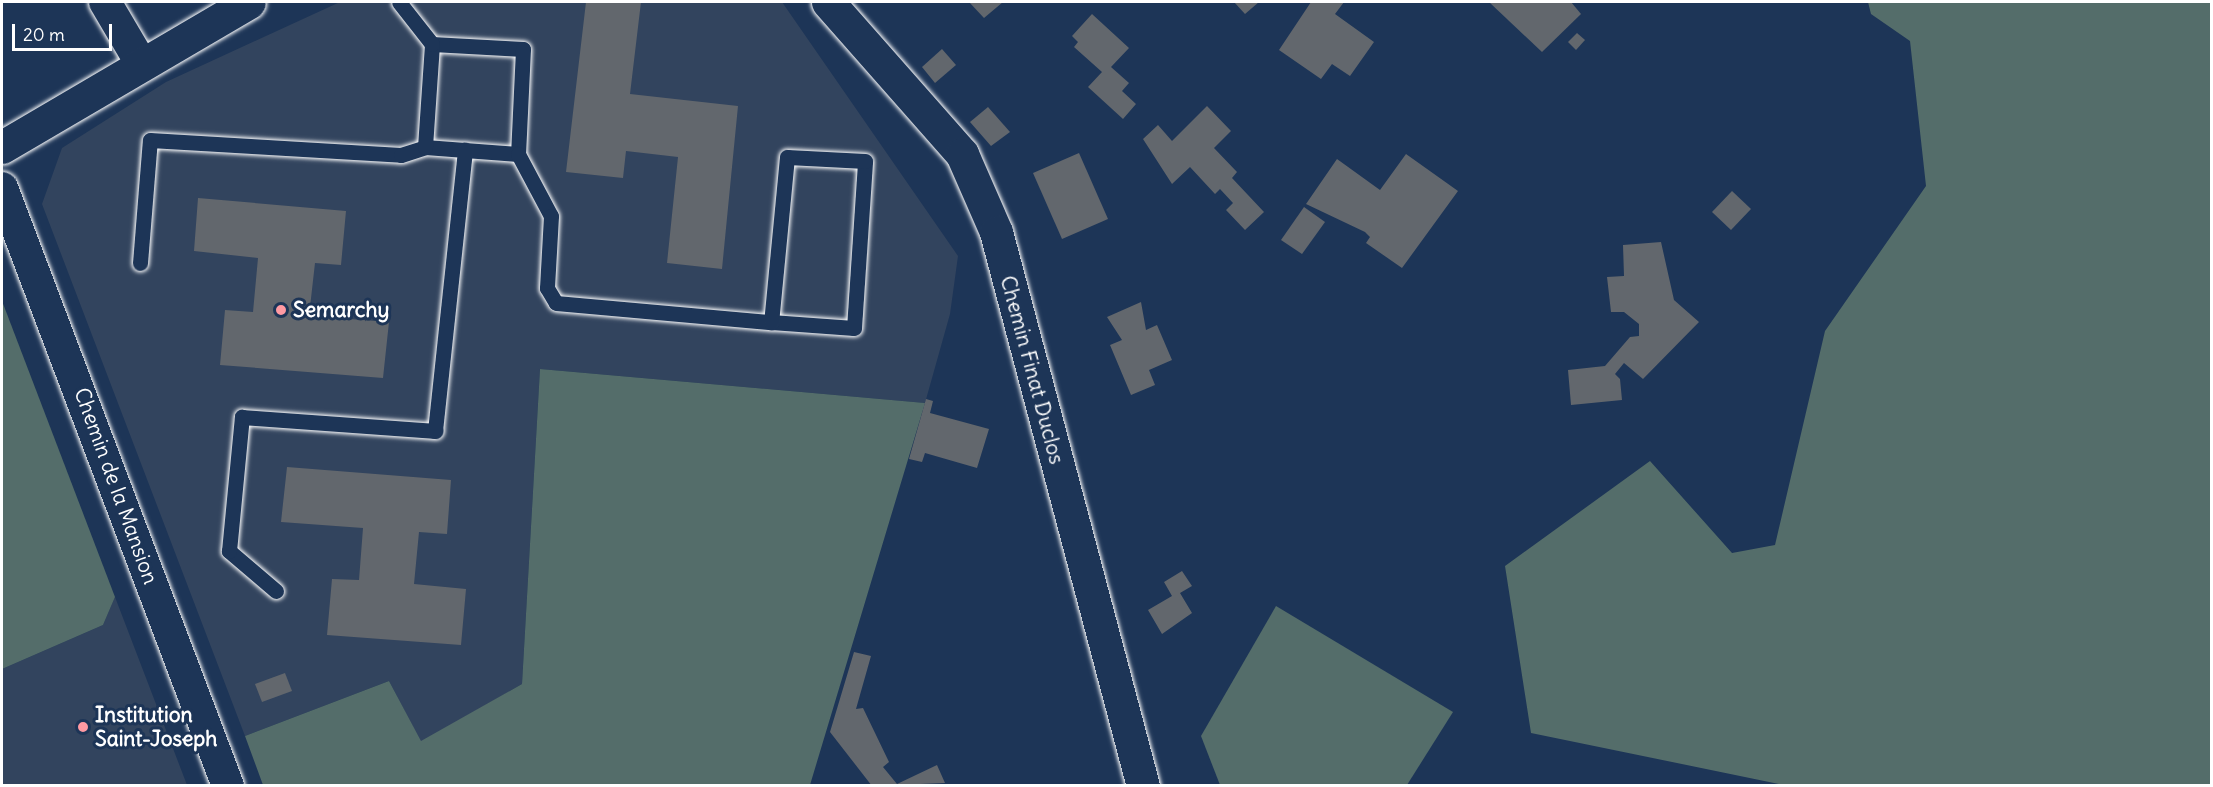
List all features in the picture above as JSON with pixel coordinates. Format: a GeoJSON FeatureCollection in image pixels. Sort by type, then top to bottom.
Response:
{"type":"FeatureCollection","features":[{"type":"Feature","properties":{"kind":"main road"},"geometry":{"type":"LineString","coordinates":[[2,147],[141,63],[249,2]]}},
{"type":"Feature","properties":{"kind":"main road","name":"Chemin Finat Duclos"},"geometry":{"type":"LineString","coordinates":[[828,2],[962,154],[996,232],[1143,786]]}},
{"type":"Feature","properties":{"kind":"street"},"geometry":{"type":"LineString","coordinates":[[105,2],[141,63]]}},
{"type":"Feature","properties":{"kind":"street","name":"Chemin de la Mansion"},"geometry":{"type":"LineString","coordinates":[[2,188],[228,786]]}},
{"type":"Feature","properties":{"kind":"lane"},"geometry":{"type":"LineString","coordinates":[[399,2],[432,44],[425,147]]}},
{"type":"Feature","properties":{"kind":"lane"},"geometry":{"type":"LineString","coordinates":[[432,44],[524,49],[518,154],[551,216],[547,288],[556,303],[771,322],[854,328],[865,161],[787,157],[771,322]]}},
{"type":"Feature","properties":{"kind":"lane"},"geometry":{"type":"LineString","coordinates":[[140,263],[150,140],[401,155],[425,147],[518,154]]}},
{"type":"Feature","properties":{"kind":"lane"},"geometry":{"type":"LineString","coordinates":[[276,591],[229,550],[242,417],[435,431],[465,150]]}},
{"type":"Feature","properties":{"kind":"shaded area"},"geometry":{"type":"Polygon","coordinates":[[[340,2],[782,2],[958,256],[950,314],[925,403],[540,369],[522,684],[421,742],[389,681],[245,736],[42,204],[62,148],[166,82],[340,2]]]}},
{"type":"Feature","properties":{"kind":"shaded area","name":"Institution Saint-Joseph"},"geometry":{"type":"Polygon","coordinates":[[[115,597],[187,785],[2,785],[2,669],[103,625],[115,597]]]}},
{"type":"Feature","properties":{"kind":"green space"},"geometry":{"type":"Polygon","coordinates":[[[1868,2],[2211,2],[2211,785],[1784,785],[1531,733],[1505,566],[1650,461],[1732,553],[1775,545],[1825,331],[1926,186],[1910,41],[1871,14],[1868,2]]]}},
{"type":"Feature","properties":{"kind":"green space"},"geometry":{"type":"Polygon","coordinates":[[[2,301],[115,597],[103,625],[2,669],[2,301]]]}},
{"type":"Feature","properties":{"kind":"green space"},"geometry":{"type":"Polygon","coordinates":[[[540,369],[925,403],[810,785],[263,785],[245,736],[389,681],[421,741],[522,684],[540,369]]]}},
{"type":"Feature","properties":{"kind":"green space"},"geometry":{"type":"Polygon","coordinates":[[[1276,606],[1453,712],[1407,785],[1220,785],[1201,736],[1276,606]]]}},
{"type":"Feature","properties":{"kind":"building"},"geometry":{"type":"Polygon","coordinates":[[[586,2],[641,2],[630,94],[738,106],[722,269],[667,263],[678,157],[626,151],[623,178],[566,172],[586,2]]]}},
{"type":"Feature","properties":{"kind":"building"},"geometry":{"type":"Polygon","coordinates":[[[969,2],[1003,2],[984,18],[969,2]]]}},
{"type":"Feature","properties":{"kind":"building"},"geometry":{"type":"Polygon","coordinates":[[[1234,2],[1259,2],[1245,14],[1234,2]]]}},
{"type":"Feature","properties":{"kind":"building"},"geometry":{"type":"Polygon","coordinates":[[[1311,2],[1344,2],[1335,14],[1374,42],[1350,76],[1332,64],[1321,79],[1279,50],[1311,2]]]}},
{"type":"Feature","properties":{"kind":"building"},"geometry":{"type":"Polygon","coordinates":[[[1489,2],[1571,2],[1581,14],[1542,52],[1489,2]]]}},
{"type":"Feature","properties":{"kind":"building"},"geometry":{"type":"Polygon","coordinates":[[[1092,14],[1129,48],[1111,67],[1129,83],[1122,91],[1136,104],[1123,119],[1088,87],[1102,72],[1074,47],[1078,42],[1072,36],[1092,14]]]}},
{"type":"Feature","properties":{"kind":"building"},"geometry":{"type":"Polygon","coordinates":[[[1577,33],[1585,40],[1576,50],[1568,42],[1577,33]]]}},
{"type":"Feature","properties":{"kind":"building"},"geometry":{"type":"Polygon","coordinates":[[[942,49],[956,65],[935,83],[922,67],[942,49]]]}},
{"type":"Feature","properties":{"kind":"building"},"geometry":{"type":"Polygon","coordinates":[[[1207,106],[1231,131],[1214,148],[1237,172],[1232,178],[1264,212],[1245,230],[1226,210],[1233,203],[1220,189],[1215,194],[1190,167],[1172,184],[1143,139],[1158,125],[1172,141],[1207,106]]]}},
{"type":"Feature","properties":{"kind":"building"},"geometry":{"type":"Polygon","coordinates":[[[988,107],[1010,132],[991,146],[970,122],[988,107]]]}},
{"type":"Feature","properties":{"kind":"building"},"geometry":{"type":"Polygon","coordinates":[[[1079,153],[1108,219],[1062,239],[1033,173],[1079,153]]]}},
{"type":"Feature","properties":{"kind":"building"},"geometry":{"type":"Polygon","coordinates":[[[1406,154],[1458,191],[1402,268],[1366,243],[1370,237],[1365,232],[1306,204],[1337,159],[1380,190],[1406,154]]]}},
{"type":"Feature","properties":{"kind":"building"},"geometry":{"type":"Polygon","coordinates":[[[1732,191],[1751,209],[1731,230],[1712,212],[1732,191]]]}},
{"type":"Feature","properties":{"kind":"building"},"geometry":{"type":"Polygon","coordinates":[[[198,198],[346,211],[341,265],[315,263],[309,316],[389,322],[383,378],[220,365],[225,310],[253,312],[258,258],[194,251],[198,198]]]}},
{"type":"Feature","properties":{"kind":"building"},"geometry":{"type":"Polygon","coordinates":[[[1304,207],[1325,222],[1302,254],[1281,240],[1304,207]]]}},
{"type":"Feature","properties":{"kind":"building"},"geometry":{"type":"Polygon","coordinates":[[[1661,242],[1674,300],[1699,322],[1643,379],[1624,363],[1615,374],[1620,379],[1622,400],[1571,405],[1568,370],[1605,366],[1630,337],[1639,336],[1639,324],[1624,312],[1611,312],[1607,277],[1624,276],[1623,245],[1661,242]]]}},
{"type":"Feature","properties":{"kind":"building"},"geometry":{"type":"Polygon","coordinates":[[[1141,302],[1146,330],[1157,325],[1172,360],[1149,370],[1155,385],[1131,395],[1110,345],[1122,340],[1107,317],[1141,302]]]}},
{"type":"Feature","properties":{"kind":"building"},"geometry":{"type":"Polygon","coordinates":[[[926,399],[933,401],[930,413],[989,429],[977,468],[925,453],[922,462],[909,459],[926,399]]]}},
{"type":"Feature","properties":{"kind":"building"},"geometry":{"type":"Polygon","coordinates":[[[287,467],[451,480],[447,534],[419,532],[414,584],[466,589],[461,645],[327,635],[332,579],[359,580],[363,528],[281,522],[287,467]]]}},
{"type":"Feature","properties":{"kind":"building"},"geometry":{"type":"Polygon","coordinates":[[[1182,571],[1192,586],[1180,593],[1192,613],[1162,634],[1148,610],[1172,596],[1164,582],[1182,571]]]}},
{"type":"Feature","properties":{"kind":"building"},"geometry":{"type":"Polygon","coordinates":[[[854,652],[871,656],[856,709],[863,708],[889,762],[883,767],[897,784],[937,765],[945,783],[872,786],[830,732],[854,652]]]}},
{"type":"Feature","properties":{"kind":"building"},"geometry":{"type":"Polygon","coordinates":[[[285,673],[292,691],[262,702],[255,684],[285,673]]]}},
{"type":"Feature","properties":{"kind":"place","name":"Semarchy"},"geometry":{"type":"Point","coordinates":[281,310]}},
{"type":"Feature","properties":{"kind":"place","name":"Institution Saint-Joseph"},"geometry":{"type":"Point","coordinates":[83,727]}}]}
